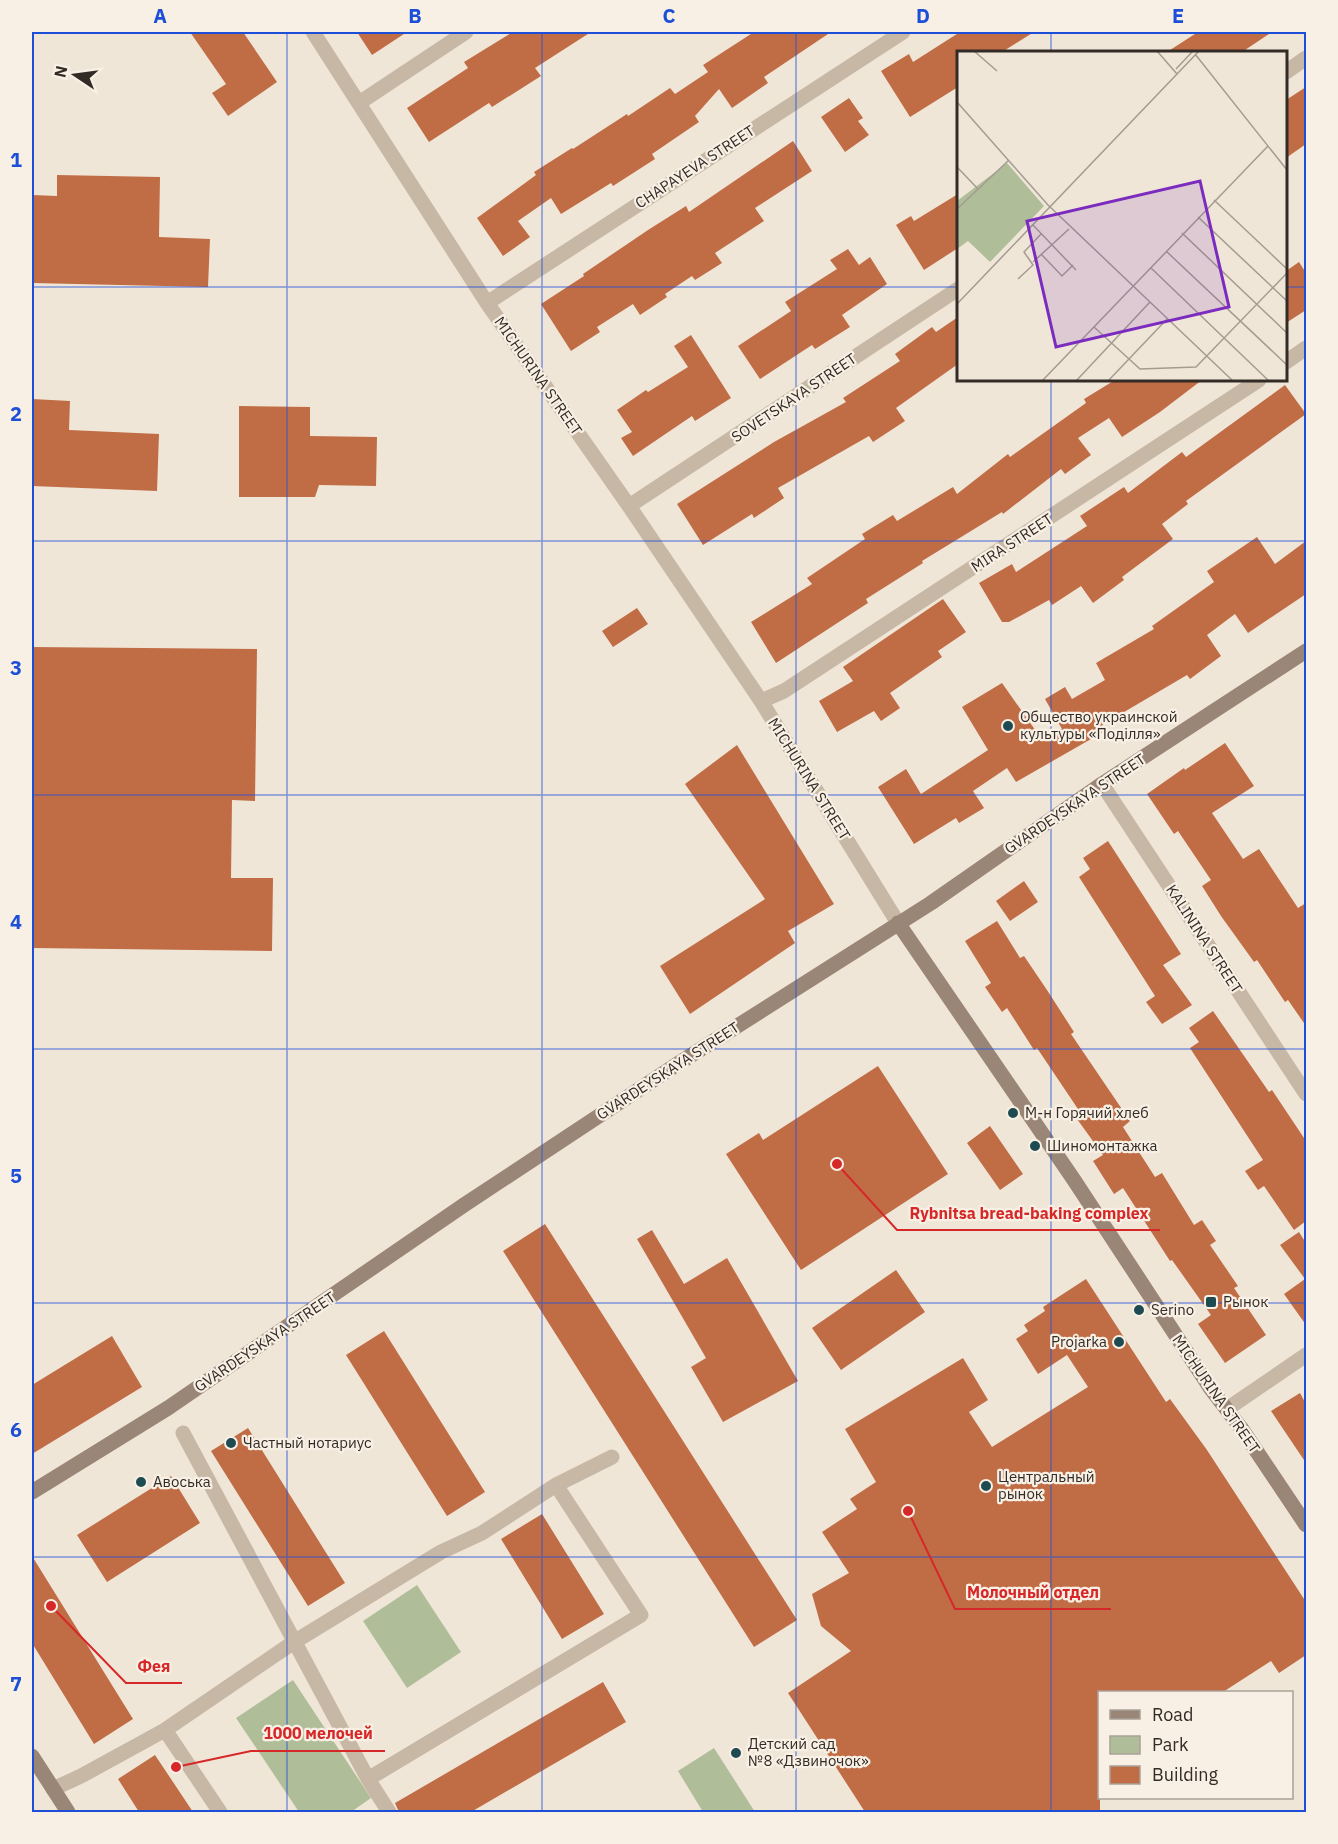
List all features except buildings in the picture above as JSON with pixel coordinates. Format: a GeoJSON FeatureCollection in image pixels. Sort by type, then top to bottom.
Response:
{"type":"FeatureCollection","features":[{"type":"Feature","properties":{"kind":"street","name":"MICHURINA STREET"},"geometry":{"type":"LineString","coordinates":[[313,32],[487,303],[629,506],[761,701],[898,923],[1074,1180],[1211,1389],[1306,1525]]}},
{"type":"Feature","properties":{"kind":"street"},"geometry":{"type":"LineString","coordinates":[[359,103],[466,32]]}},
{"type":"Feature","properties":{"kind":"street","name":"CHAPAYEVA STREET"},"geometry":{"type":"LineString","coordinates":[[487,303],[903,32]]}},
{"type":"Feature","properties":{"kind":"street"},"geometry":{"type":"LineString","coordinates":[[1287,71],[1306,58]]}},
{"type":"Feature","properties":{"kind":"street","name":"SOVETSKAYA STREET"},"geometry":{"type":"LineString","coordinates":[[629,506],[957,290]]}},
{"type":"Feature","properties":{"kind":"street"},"geometry":{"type":"LineString","coordinates":[[1287,361],[1306,348]]}},
{"type":"Feature","properties":{"kind":"street","name":"MIRA STREET"},"geometry":{"type":"LineString","coordinates":[[761,701],[784,691],[1257,381]]}},
{"type":"Feature","properties":{"kind":"street","name":"GVARDEYSKAYA STREET"},"geometry":{"type":"LineString","coordinates":[[32,1492],[168,1408],[464,1205],[931,903],[1102,784],[1306,651]]}},
{"type":"Feature","properties":{"kind":"street","name":"KALININA STREET"},"geometry":{"type":"LineString","coordinates":[[1102,784],[1306,1094]]}},
{"type":"Feature","properties":{"kind":"street"},"geometry":{"type":"LineString","coordinates":[[1227,1409],[1306,1355]]}},
{"type":"Feature","properties":{"kind":"street"},"geometry":{"type":"LineString","coordinates":[[183,1433],[368,1779],[389,1812]]}},
{"type":"Feature","properties":{"kind":"street"},"geometry":{"type":"LineString","coordinates":[[53,1789],[165,1730],[294,1642],[441,1552],[482,1533],[556,1485],[612,1457]]}},
{"type":"Feature","properties":{"kind":"street"},"geometry":{"type":"LineString","coordinates":[[368,1779],[641,1615],[556,1485]]}},
{"type":"Feature","properties":{"kind":"street"},"geometry":{"type":"LineString","coordinates":[[165,1730],[220,1812]]}},
{"type":"Feature","properties":{"kind":"street"},"geometry":{"type":"LineString","coordinates":[[32,1756],[68,1812]]}},
{"type":"Feature","properties":{"kind":"green space"},"geometry":{"type":"Polygon","coordinates":[[[417,1585],[461,1652],[407,1688],[363,1621],[417,1585]]]}},
{"type":"Feature","properties":{"kind":"green space"},"geometry":{"type":"Polygon","coordinates":[[[293,1680],[371,1798],[351,1812],[299,1812],[236,1718],[293,1680]]]}},
{"type":"Feature","properties":{"kind":"green space"},"geometry":{"type":"Polygon","coordinates":[[[714,1748],[755,1812],[703,1812],[678,1771],[714,1748]]]}},
{"type":"Feature","properties":{"kind":"place","name":"Общество украинской культуры «Поділля»"},"geometry":{"type":"Point","coordinates":[1008,726]}},
{"type":"Feature","properties":{"kind":"place","name":"М-н Горячий хлеб"},"geometry":{"type":"Point","coordinates":[1013,1113]}},
{"type":"Feature","properties":{"kind":"place","name":"Шиномонтажка"},"geometry":{"type":"Point","coordinates":[1035,1146]}},
{"type":"Feature","properties":{"kind":"place","name":"Rybnitsa bread-baking complex"},"geometry":{"type":"Point","coordinates":[837,1164]}},
{"type":"Feature","properties":{"kind":"place","name":"Рынок"},"geometry":{"type":"Point","coordinates":[1211,1302]}},
{"type":"Feature","properties":{"kind":"place","name":"Serino"},"geometry":{"type":"Point","coordinates":[1139,1310]}},
{"type":"Feature","properties":{"kind":"place","name":"Projarka"},"geometry":{"type":"Point","coordinates":[1119,1342]}},
{"type":"Feature","properties":{"kind":"place","name":"Частный нотариус"},"geometry":{"type":"Point","coordinates":[231,1443]}},
{"type":"Feature","properties":{"kind":"place","name":"Авоська"},"geometry":{"type":"Point","coordinates":[141,1482]}},
{"type":"Feature","properties":{"kind":"place","name":"Центральный рынок"},"geometry":{"type":"Point","coordinates":[986,1486]}},
{"type":"Feature","properties":{"kind":"place","name":"Молочный отдел"},"geometry":{"type":"Point","coordinates":[908,1511]}},
{"type":"Feature","properties":{"kind":"place","name":"Фея"},"geometry":{"type":"Point","coordinates":[51,1606]}},
{"type":"Feature","properties":{"kind":"place","name":"Детский сад №8 «Дзвиночок»"},"geometry":{"type":"Point","coordinates":[736,1753]}},
{"type":"Feature","properties":{"kind":"place","name":"1000 мелочей"},"geometry":{"type":"Point","coordinates":[176,1767]}}]}
